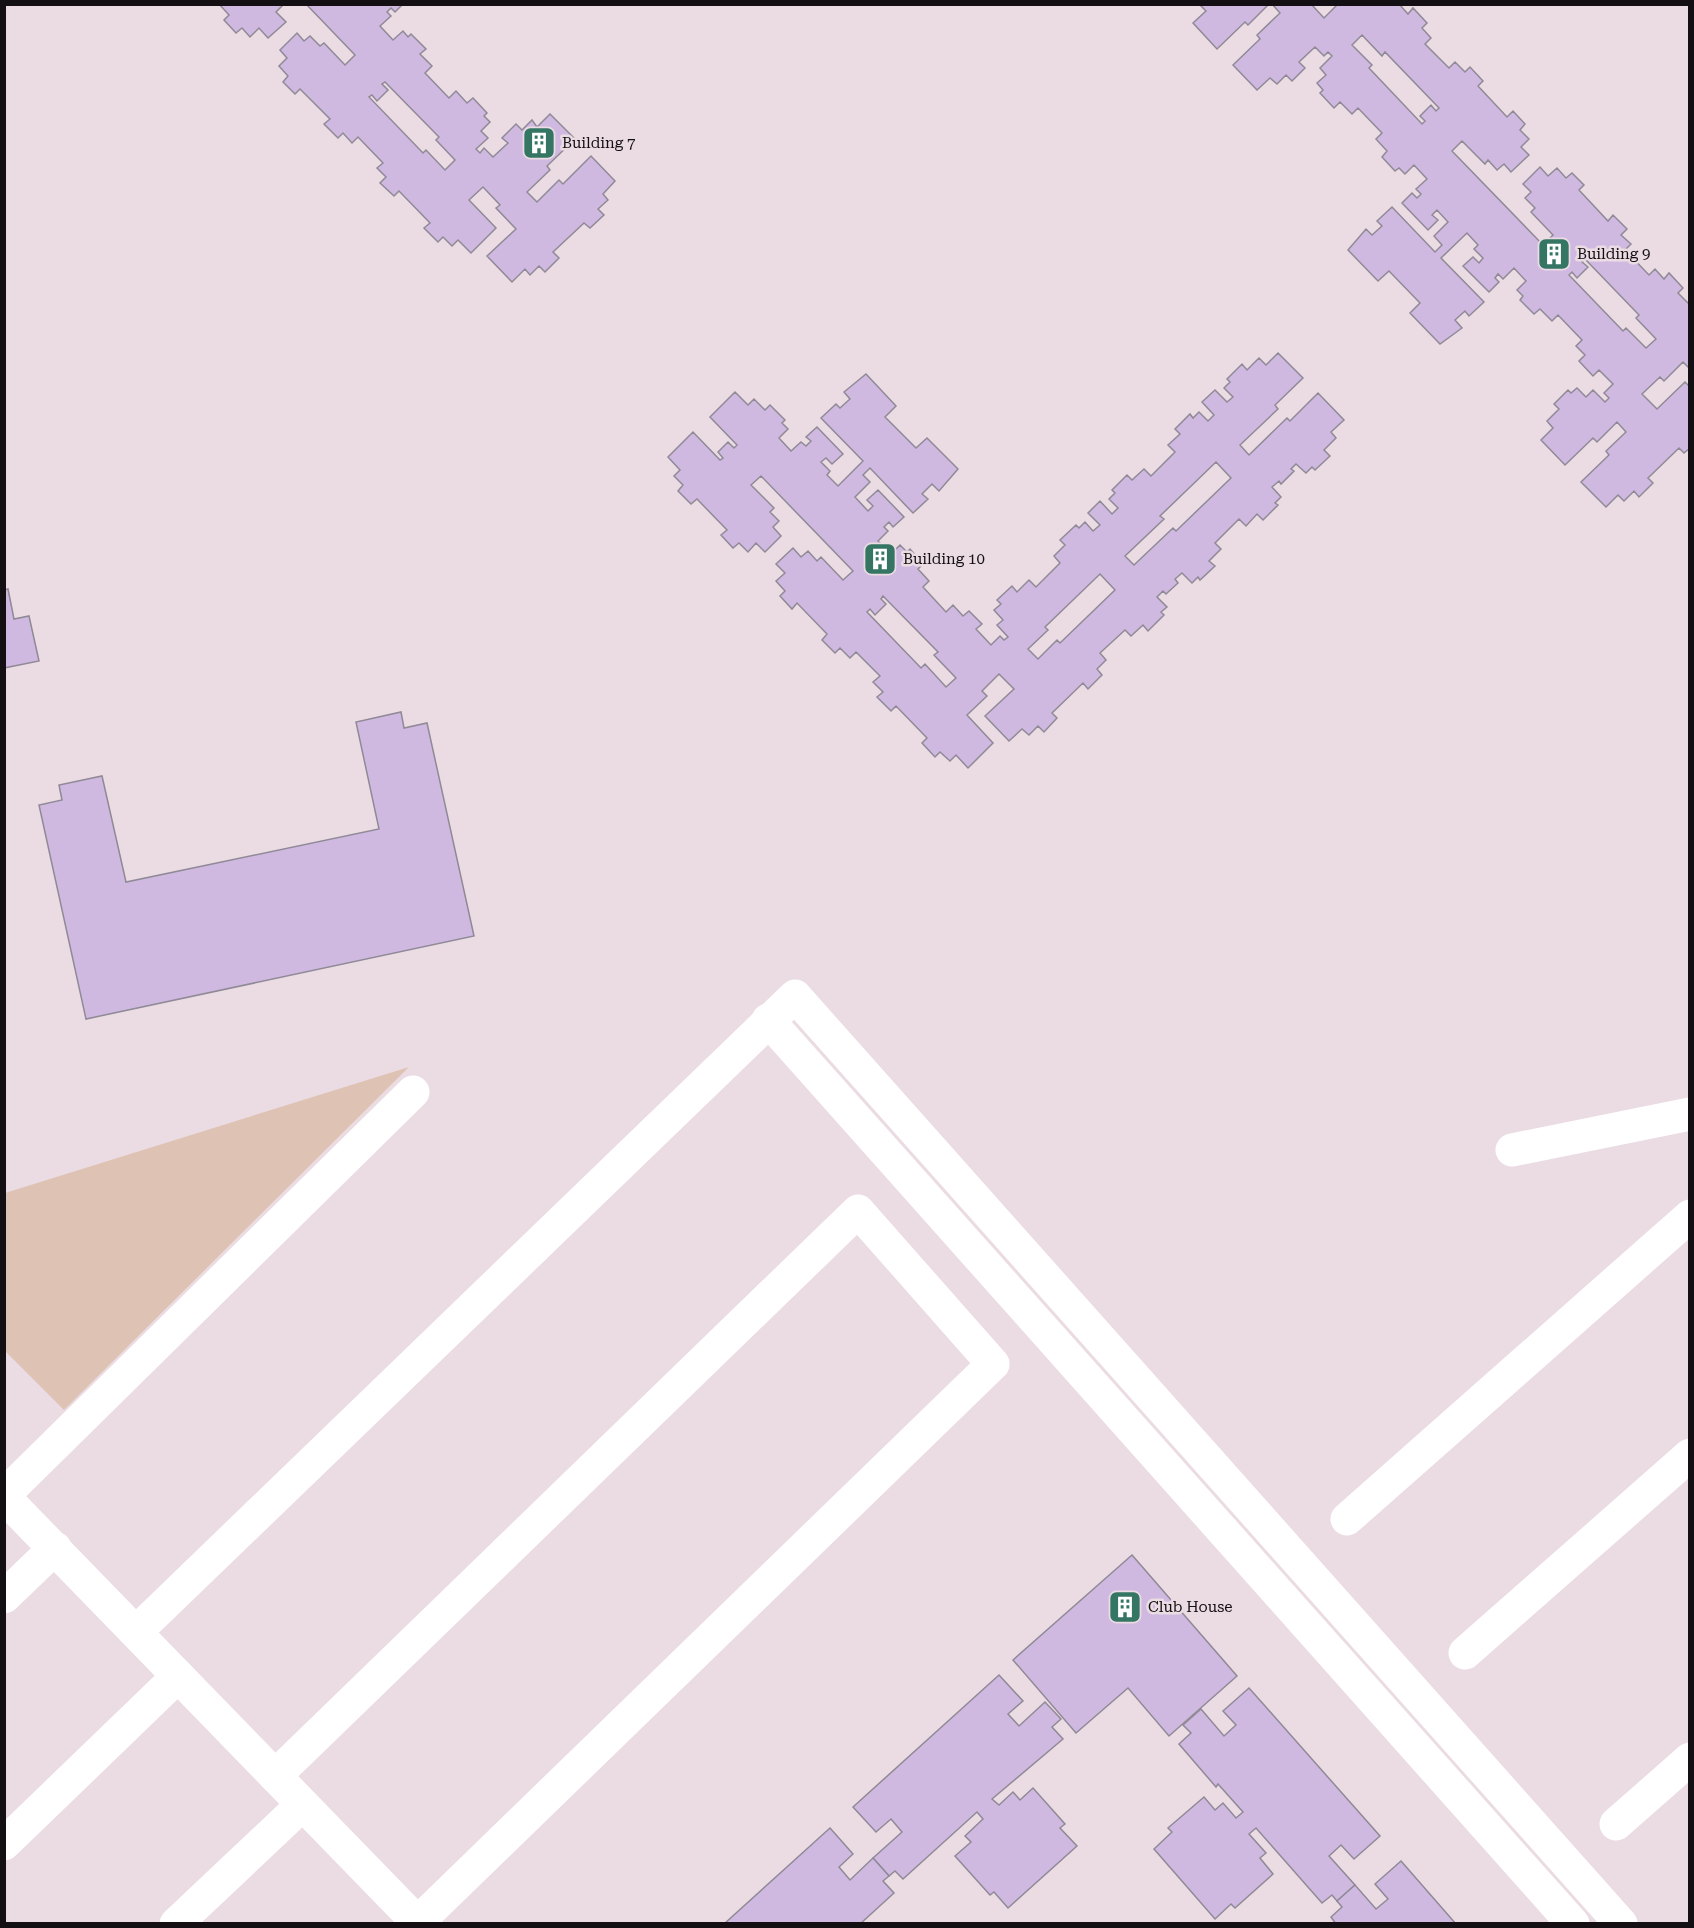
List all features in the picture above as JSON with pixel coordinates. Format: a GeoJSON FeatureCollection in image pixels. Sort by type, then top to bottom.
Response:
{"type":"FeatureCollection","features":[{"type":"Feature","properties":{"kind":"street"},"geometry":{"type":"LineString","coordinates":[[136,1632],[795,996],[1621,1923]]}},
{"type":"Feature","properties":{"kind":"street"},"geometry":{"type":"LineString","coordinates":[[768,1020],[1573,1923]]}},
{"type":"Feature","properties":{"kind":"street"},"geometry":{"type":"LineString","coordinates":[[275,1776],[858,1211],[993,1364],[418,1923],[302,1805],[4,1496],[413,1092]]}},
{"type":"Feature","properties":{"kind":"street"},"geometry":{"type":"LineString","coordinates":[[1512,1150],[1689,1114]]}},
{"type":"Feature","properties":{"kind":"street"},"geometry":{"type":"LineString","coordinates":[[1347,1520],[1689,1216]]}},
{"type":"Feature","properties":{"kind":"street"},"geometry":{"type":"LineString","coordinates":[[1465,1653],[1689,1455]]}},
{"type":"Feature","properties":{"kind":"street"},"geometry":{"type":"LineString","coordinates":[[4,1597],[55,1548]]}},
{"type":"Feature","properties":{"kind":"street"},"geometry":{"type":"LineString","coordinates":[[4,1844],[178,1676]]}},
{"type":"Feature","properties":{"kind":"street"},"geometry":{"type":"LineString","coordinates":[[1616,1824],[1689,1759]]}},
{"type":"Feature","properties":{"kind":"street"},"geometry":{"type":"LineString","coordinates":[[176,1923],[302,1805]]}},
{"type":"Feature","properties":{"kind":"shaded area"},"geometry":{"type":"Polygon","coordinates":[[[409,1067],[64,1410],[5,1351],[5,1193],[409,1067]]]}},
{"type":"Feature","properties":{"kind":"building"},"geometry":{"type":"Polygon","coordinates":[[[219,4],[280,4],[282,6],[276,12],[286,22],[268,38],[259,28],[250,37],[242,28],[236,33],[224,20],[229,15],[219,4]]]}},
{"type":"Feature","properties":{"kind":"building","name":"Building 7"},"geometry":{"type":"Polygon","coordinates":[[[306,4],[403,4],[395,12],[391,8],[387,12],[391,16],[380,26],[393,40],[403,31],[408,37],[411,34],[426,49],[420,54],[432,66],[425,73],[449,98],[456,91],[467,103],[473,98],[487,113],[484,116],[490,122],[481,131],[488,138],[476,149],[480,153],[484,148],[493,157],[508,143],[502,138],[516,124],[522,130],[532,120],[537,127],[550,114],[575,139],[547,166],[550,170],[527,192],[537,202],[559,180],[563,184],[591,156],[615,181],[603,194],[608,200],[598,209],[604,215],[590,228],[584,223],[553,252],[559,258],[545,272],[539,266],[530,275],[525,269],[512,282],[487,256],[516,229],[496,208],[500,205],[483,187],[469,200],[496,228],[471,253],[458,240],[452,246],[443,237],[438,242],[424,228],[430,223],[399,191],[394,196],[380,183],[386,177],[377,168],[383,163],[358,137],[352,143],[343,133],[338,138],[324,124],[330,119],[300,89],[295,94],[283,82],[288,76],[279,66],[287,58],[280,50],[297,33],[304,41],[310,36],[320,46],[324,43],[345,65],[355,55],[306,4]],[[385,82],[382,84],[388,90],[377,101],[372,95],[369,97],[423,153],[426,150],[445,170],[455,160],[436,140],[439,137],[385,82]]]}},
{"type":"Feature","properties":{"kind":"building"},"geometry":{"type":"Polygon","coordinates":[[[1199,4],[1269,4],[1248,25],[1245,22],[1217,49],[1193,23],[1206,11],[1199,4]]]}},
{"type":"Feature","properties":{"kind":"building","name":"Building 9"},"geometry":{"type":"Polygon","coordinates":[[[1272,4],[1311,4],[1324,18],[1338,4],[1399,4],[1408,14],[1413,8],[1427,23],[1422,28],[1431,38],[1425,44],[1449,68],[1455,62],[1465,72],[1470,67],[1483,81],[1478,86],[1507,117],[1513,111],[1525,124],[1520,130],[1529,139],[1521,147],[1529,155],[1511,172],[1504,164],[1497,170],[1488,160],[1485,164],[1462,141],[1452,151],[1543,245],[1553,235],[1531,212],[1535,208],[1525,198],[1531,192],[1523,184],[1540,167],[1548,176],[1557,168],[1566,178],[1572,173],[1584,185],[1579,190],[1608,221],[1613,215],[1627,229],[1621,235],[1631,244],[1625,250],[1649,275],[1655,269],[1664,279],[1669,273],[1683,288],[1678,293],[1690,305],[1690,369],[1683,362],[1664,381],[1660,377],[1642,394],[1657,409],[1685,382],[1690,387],[1690,448],[1684,453],[1679,448],[1648,478],[1653,483],[1639,497],[1634,491],[1624,501],[1618,495],[1606,507],[1581,482],[1609,455],[1606,451],[1626,432],[1617,422],[1597,442],[1593,438],[1565,465],[1541,440],[1553,428],[1547,421],[1559,409],[1554,404],[1568,390],[1571,393],[1577,388],[1586,397],[1593,390],[1605,402],[1609,398],[1604,393],[1613,384],[1599,370],[1593,376],[1579,361],[1585,355],[1576,346],[1582,340],[1558,315],[1552,321],[1540,309],[1534,314],[1520,300],[1523,296],[1517,290],[1526,281],[1514,268],[1503,279],[1498,274],[1495,278],[1499,282],[1489,292],[1463,266],[1473,257],[1479,263],[1483,258],[1474,249],[1478,245],[1467,233],[1441,258],[1484,302],[1469,316],[1465,311],[1455,320],[1462,328],[1440,344],[1410,313],[1420,303],[1389,271],[1378,281],[1348,250],[1366,229],[1372,235],[1382,226],[1377,221],[1392,207],[1435,252],[1442,245],[1434,236],[1448,222],[1437,210],[1432,215],[1438,220],[1428,230],[1402,203],[1412,193],[1417,198],[1421,194],[1416,189],[1427,179],[1414,165],[1405,174],[1399,168],[1395,171],[1382,157],[1387,151],[1376,139],[1382,133],[1358,108],[1352,114],[1340,102],[1334,108],[1320,93],[1323,90],[1317,83],[1326,75],[1320,68],[1332,56],[1328,52],[1324,56],[1315,47],[1299,62],[1305,68],[1292,81],[1286,75],[1277,84],[1270,78],[1257,90],[1233,65],[1260,39],[1257,35],[1280,13],[1272,4]],[[1362,35],[1352,45],[1372,65],[1369,68],[1422,124],[1425,121],[1420,116],[1431,105],[1436,111],[1439,108],[1385,52],[1382,56],[1362,35]],[[1585,259],[1582,262],[1588,267],[1577,278],[1572,272],[1569,275],[1623,331],[1626,328],[1646,348],[1656,339],[1636,318],[1639,315],[1585,259]]]}},
{"type":"Feature","properties":{"kind":"building","name":"Building 10"},"geometry":{"type":"Polygon","coordinates":[[[1278,353],[1303,378],[1275,405],[1278,409],[1240,445],[1249,455],[1287,418],[1290,421],[1318,393],[1344,420],[1331,432],[1336,438],[1324,450],[1330,456],[1315,470],[1312,467],[1306,473],[1296,464],[1291,469],[1294,471],[1281,484],[1279,481],[1272,487],[1281,497],[1275,503],[1278,505],[1263,520],[1257,514],[1246,526],[1239,519],[1215,543],[1221,549],[1209,561],[1215,566],[1200,580],[1198,577],[1192,583],[1182,573],[1175,579],[1178,583],[1166,594],[1163,591],[1157,597],[1167,607],[1161,612],[1164,615],[1148,631],[1143,625],[1131,636],[1125,630],[1100,653],[1106,660],[1097,669],[1102,675],[1088,689],[1083,683],[1052,713],[1057,718],[1044,732],[1038,726],[1029,735],[1022,729],[1009,741],[985,716],[1014,689],[999,674],[982,691],[987,696],[967,715],[993,743],[968,768],[956,755],[950,761],[940,752],[935,757],[922,743],[927,738],[896,706],[891,711],[877,697],[883,692],[873,682],[880,676],[856,652],[850,658],[840,648],[835,653],[822,640],[827,634],[797,603],[792,609],[780,596],[785,591],[776,581],[785,573],[776,564],[793,548],[801,557],[808,551],[817,561],[821,557],[843,580],[853,571],[761,476],[751,485],[774,508],[770,512],[779,521],[773,527],[781,536],[765,552],[756,543],[748,552],[739,543],[733,548],[721,535],[727,530],[697,499],[691,504],[678,491],[683,485],[674,476],[680,470],[668,457],[693,432],[720,460],[723,458],[718,452],[728,442],[734,448],[737,445],[710,417],[735,392],[748,405],[754,399],[765,410],[770,405],[785,420],[782,423],[788,429],[779,438],[791,451],[801,442],[806,446],[811,441],[806,437],[817,427],[843,454],[832,464],[826,458],[821,462],[830,471],[827,475],[838,486],[863,461],[821,418],[836,404],[840,408],[850,399],[844,392],[866,374],[896,406],[885,417],[916,448],[927,438],[958,469],[939,491],[932,484],[922,494],[928,499],[913,513],[870,468],[863,475],[870,482],[855,497],[868,511],[873,506],[867,500],[878,490],[904,517],[893,527],[889,522],[884,527],[888,531],[878,541],[891,554],[900,545],[907,552],[910,549],[923,564],[918,569],[929,581],[923,587],[946,612],[953,605],[963,616],[969,611],[982,624],[976,629],[991,645],[1000,636],[1004,640],[1008,637],[997,625],[1003,620],[994,610],[1001,604],[997,600],[1012,586],[1017,592],[1029,580],[1036,587],[1060,563],[1054,556],[1065,545],[1060,540],[1076,525],[1079,528],[1085,522],[1093,531],[1100,525],[1088,513],[1100,501],[1112,514],[1118,508],[1109,499],[1115,493],[1112,490],[1127,475],[1132,480],[1144,469],[1151,476],[1175,452],[1168,445],[1180,434],[1175,429],[1190,414],[1193,418],[1199,412],[1208,421],[1214,415],[1202,402],[1215,390],[1227,402],[1233,397],[1224,388],[1230,382],[1227,379],[1242,364],[1247,370],[1259,358],[1266,365],[1278,353]],[[1216,462],[1160,516],[1164,519],[1125,556],[1134,565],[1173,528],[1176,531],[1231,478],[1216,462]],[[1100,574],[1045,627],[1048,630],[1028,649],[1038,659],[1057,640],[1060,643],[1115,590],[1100,574]],[[883,596],[881,599],[886,604],[875,615],[870,609],[867,612],[921,668],[925,664],[946,687],[956,678],[934,655],[938,652],[883,596]]]}},
{"type":"Feature","properties":{"kind":"building"},"geometry":{"type":"Polygon","coordinates":[[[8,589],[14,619],[29,616],[39,661],[4,668],[4,590],[8,589]]]}},
{"type":"Feature","properties":{"kind":"building"},"geometry":{"type":"Polygon","coordinates":[[[401,712],[404,728],[427,723],[474,936],[86,1019],[39,805],[62,800],[59,785],[102,776],[126,882],[379,829],[356,722],[401,712]]]}},
{"type":"Feature","properties":{"kind":"building","name":"Club House"},"geometry":{"type":"Polygon","coordinates":[[[1132,1555],[1237,1676],[1169,1736],[1128,1688],[1076,1733],[1013,1660],[1132,1555]]]}},
{"type":"Feature","properties":{"kind":"building"},"geometry":{"type":"Polygon","coordinates":[[[999,1675],[1023,1701],[1008,1714],[1019,1726],[1045,1702],[1061,1719],[1052,1727],[1063,1739],[992,1799],[999,1805],[1013,1792],[1020,1800],[1033,1788],[1065,1824],[1060,1828],[1077,1846],[1008,1908],[994,1892],[990,1895],[955,1856],[971,1842],[965,1836],[983,1819],[977,1812],[903,1879],[895,1871],[889,1876],[873,1858],[902,1832],[891,1819],[876,1832],[853,1807],[999,1675]]]}},
{"type":"Feature","properties":{"kind":"building"},"geometry":{"type":"Polygon","coordinates":[[[1249,1688],[1380,1836],[1354,1859],[1341,1845],[1329,1856],[1355,1885],[1337,1901],[1332,1895],[1322,1903],[1256,1828],[1249,1834],[1266,1853],[1260,1858],[1273,1874],[1235,1908],[1231,1904],[1215,1919],[1154,1849],[1172,1832],[1168,1828],[1204,1797],[1215,1810],[1223,1803],[1236,1818],[1243,1812],[1218,1784],[1216,1787],[1179,1744],[1191,1733],[1183,1725],[1201,1709],[1224,1736],[1236,1725],[1223,1711],[1249,1688]]]}},
{"type":"Feature","properties":{"kind":"building"},"geometry":{"type":"Polygon","coordinates":[[[830,1828],[853,1854],[839,1867],[850,1880],[873,1858],[889,1876],[883,1881],[894,1893],[860,1924],[724,1924],[830,1828]]]}},
{"type":"Feature","properties":{"kind":"building"},"geometry":{"type":"Polygon","coordinates":[[[1401,1861],[1456,1924],[1336,1924],[1331,1917],[1342,1907],[1337,1901],[1355,1885],[1376,1909],[1388,1899],[1375,1884],[1401,1861]]]}},
{"type":"Feature","properties":{"kind":"place","name":"Building 7"},"geometry":{"type":"Point","coordinates":[539,143]}},
{"type":"Feature","properties":{"kind":"place","name":"Building 9"},"geometry":{"type":"Point","coordinates":[1554,254]}},
{"type":"Feature","properties":{"kind":"place","name":"Building 10"},"geometry":{"type":"Point","coordinates":[880,559]}},
{"type":"Feature","properties":{"kind":"place","name":"Club House"},"geometry":{"type":"Point","coordinates":[1125,1607]}}]}
